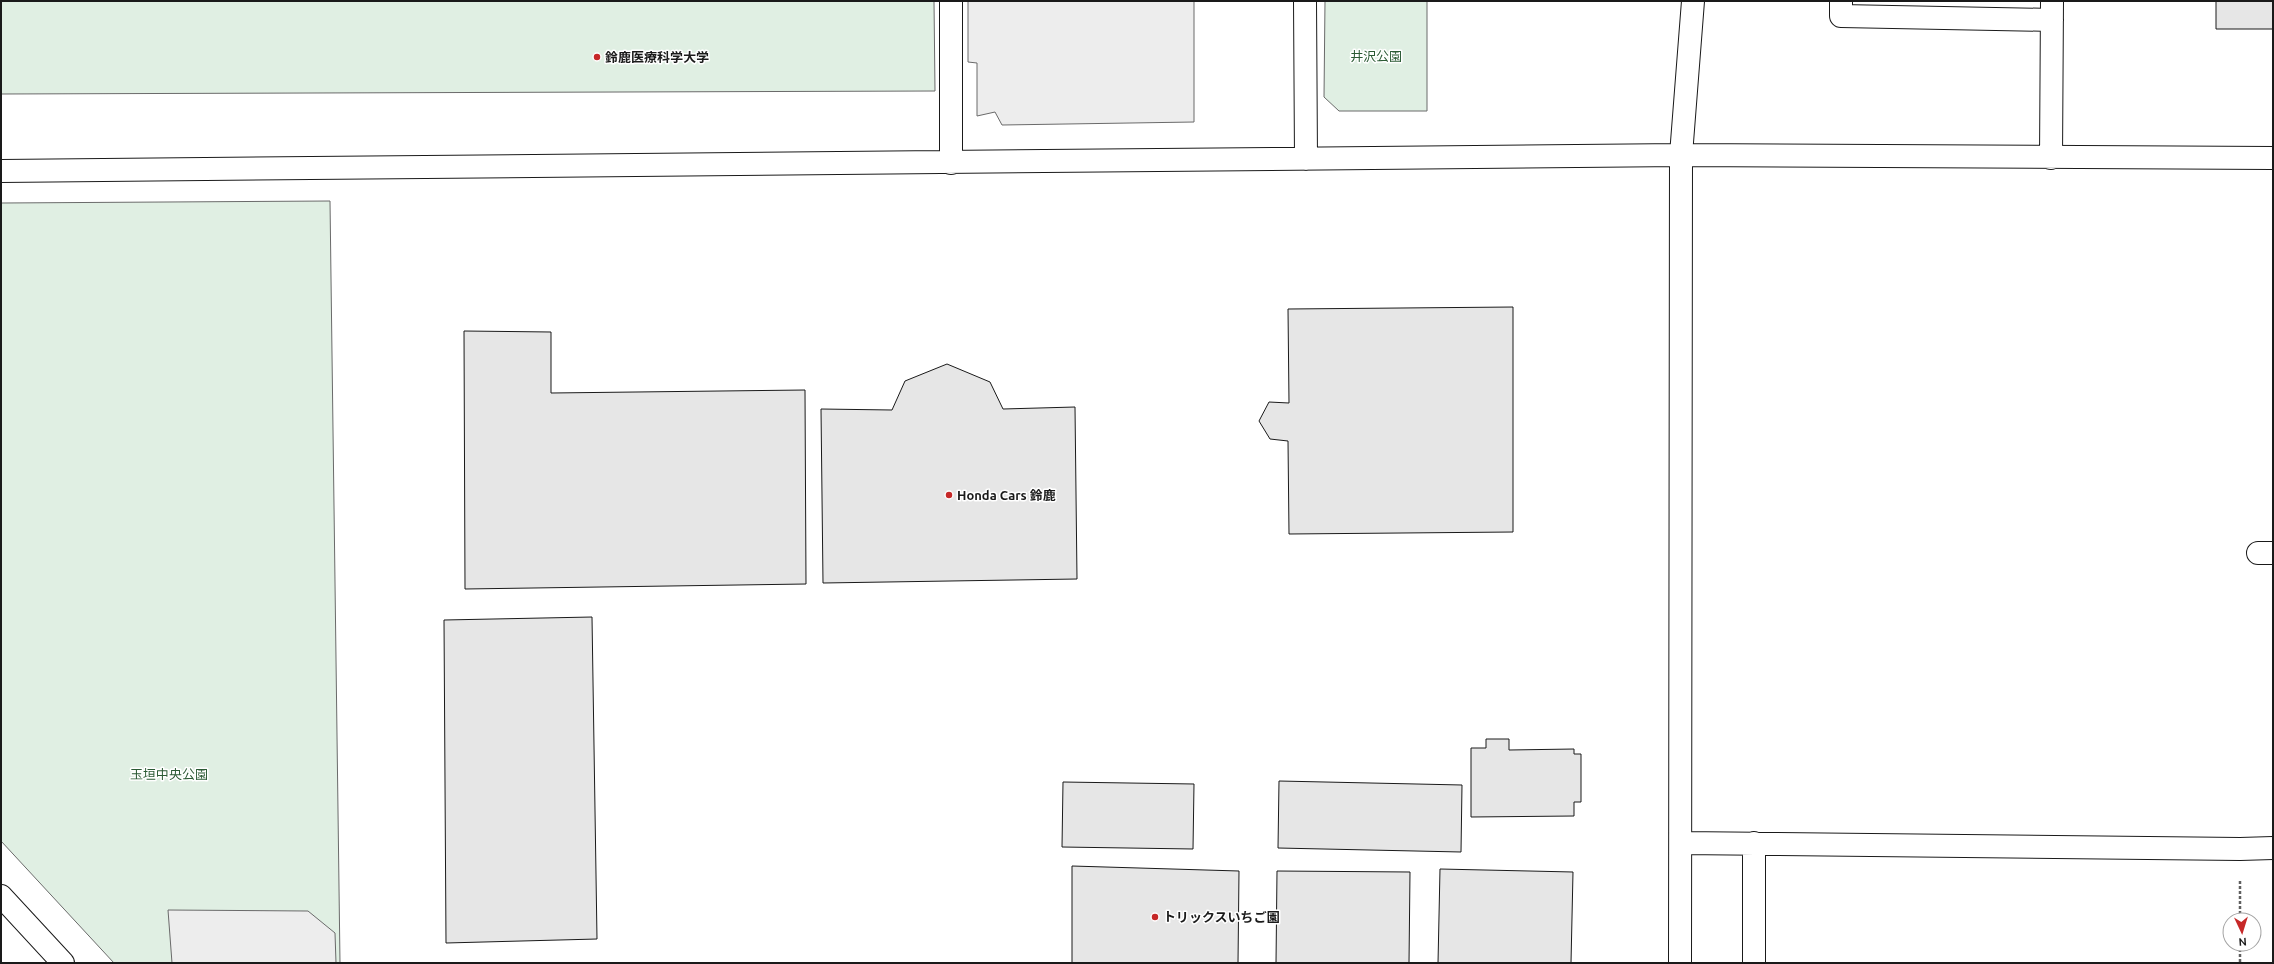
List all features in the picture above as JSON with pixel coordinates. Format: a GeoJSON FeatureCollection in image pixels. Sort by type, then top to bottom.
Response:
{"type":"FeatureCollection","features":[{"type":"Feature","properties":{"kind":"street"},"geometry":{"type":"LineString","coordinates":[[951,1],[951,163]]}},
{"type":"Feature","properties":{"kind":"street"},"geometry":{"type":"LineString","coordinates":[[1305,1],[1306,159]]}},
{"type":"Feature","properties":{"kind":"street"},"geometry":{"type":"LineString","coordinates":[[1680,963],[1681,155],[1693,1]]}},
{"type":"Feature","properties":{"kind":"street"},"geometry":{"type":"LineString","coordinates":[[1841,1],[1841,16],[2052,10],[2050,158]]}},
{"type":"Feature","properties":{"kind":"street"},"geometry":{"type":"LineString","coordinates":[[1,171],[1681,155],[2273,158]]}},
{"type":"Feature","properties":{"kind":"street"},"geometry":{"type":"LineString","coordinates":[[1681,843],[2240,849],[2273,848]]}},
{"type":"Feature","properties":{"kind":"street"},"geometry":{"type":"LineString","coordinates":[[1754,843],[1754,963]]}},
{"type":"Feature","properties":{"kind":"street"},"geometry":{"type":"LineString","coordinates":[[1,896],[63,963]]}},
{"type":"Feature","properties":{"kind":"path"},"geometry":{"type":"LineString","coordinates":[[2240,849],[2240,912]]}},
{"type":"Feature","properties":{"kind":"path"},"geometry":{"type":"LineString","coordinates":[[2240,952],[2240,963]]}},
{"type":"Feature","properties":{"kind":"green space"},"geometry":{"type":"Polygon","coordinates":[[[1,1],[934,1],[935,91],[1,94],[1,1]]]}},
{"type":"Feature","properties":{"kind":"green space","name":"井沢公園"},"geometry":{"type":"Polygon","coordinates":[[[1325,1],[1427,1],[1427,111],[1339,111],[1324,97],[1325,1]]]}},
{"type":"Feature","properties":{"kind":"green space","name":"玉垣中央公園"},"geometry":{"type":"Polygon","coordinates":[[[330,201],[340,963],[114,963],[1,841],[1,203],[330,201]]]}},
{"type":"Feature","properties":{"kind":"shaded area"},"geometry":{"type":"Polygon","coordinates":[[[968,1],[1194,1],[1194,122],[1002,125],[995,112],[977,116],[977,63],[968,62],[968,1]]]}},
{"type":"Feature","properties":{"kind":"shaded area"},"geometry":{"type":"Polygon","coordinates":[[[168,910],[308,911],[335,933],[336,963],[172,963],[168,910]]]}},
{"type":"Feature","properties":{"kind":"building"},"geometry":{"type":"Polygon","coordinates":[[[2216,1],[2273,1],[2273,29],[2216,29],[2216,1]]]}},
{"type":"Feature","properties":{"kind":"building"},"geometry":{"type":"Polygon","coordinates":[[[1513,307],[1513,532],[1289,534],[1288,441],[1270,439],[1259,421],[1269,402],[1289,403],[1288,309],[1513,307]]]}},
{"type":"Feature","properties":{"kind":"building"},"geometry":{"type":"Polygon","coordinates":[[[464,331],[551,332],[551,393],[805,390],[806,584],[465,589],[464,331]]]}},
{"type":"Feature","properties":{"kind":"building","name":"Honda Cars 鈴鹿"},"geometry":{"type":"Polygon","coordinates":[[[947,364],[990,382],[1003,409],[1075,407],[1077,579],[823,583],[821,409],[892,410],[905,381],[947,364]]]}},
{"type":"Feature","properties":{"kind":"building"},"geometry":{"type":"Polygon","coordinates":[[[592,617],[597,939],[446,943],[444,620],[592,617]]]}},
{"type":"Feature","properties":{"kind":"building"},"geometry":{"type":"Polygon","coordinates":[[[1486,739],[1509,739],[1509,750],[1574,749],[1574,754],[1581,754],[1581,802],[1574,802],[1574,816],[1471,817],[1471,748],[1486,748],[1486,739]]]}},
{"type":"Feature","properties":{"kind":"building"},"geometry":{"type":"Polygon","coordinates":[[[1279,781],[1462,785],[1461,852],[1278,848],[1279,781]]]}},
{"type":"Feature","properties":{"kind":"building"},"geometry":{"type":"Polygon","coordinates":[[[1063,782],[1194,784],[1193,849],[1062,847],[1063,782]]]}},
{"type":"Feature","properties":{"kind":"building","name":"トリックスいちご園"},"geometry":{"type":"Polygon","coordinates":[[[1072,866],[1239,871],[1238,963],[1072,963],[1072,866]]]}},
{"type":"Feature","properties":{"kind":"building"},"geometry":{"type":"Polygon","coordinates":[[[1440,869],[1573,872],[1571,963],[1438,963],[1440,869]]]}},
{"type":"Feature","properties":{"kind":"building","name":"トリックスいちご園"},"geometry":{"type":"Polygon","coordinates":[[[1277,871],[1410,872],[1409,963],[1276,963],[1277,871]]]}},
{"type":"Feature","properties":{"kind":"place","name":"鈴鹿医療科学大学"},"geometry":{"type":"Point","coordinates":[597,57]}},
{"type":"Feature","properties":{"kind":"place","name":"Honda Cars 鈴鹿"},"geometry":{"type":"Point","coordinates":[949,495]}},
{"type":"Feature","properties":{"kind":"place","name":"トリックスいちご園"},"geometry":{"type":"Point","coordinates":[1155,917]}}]}
